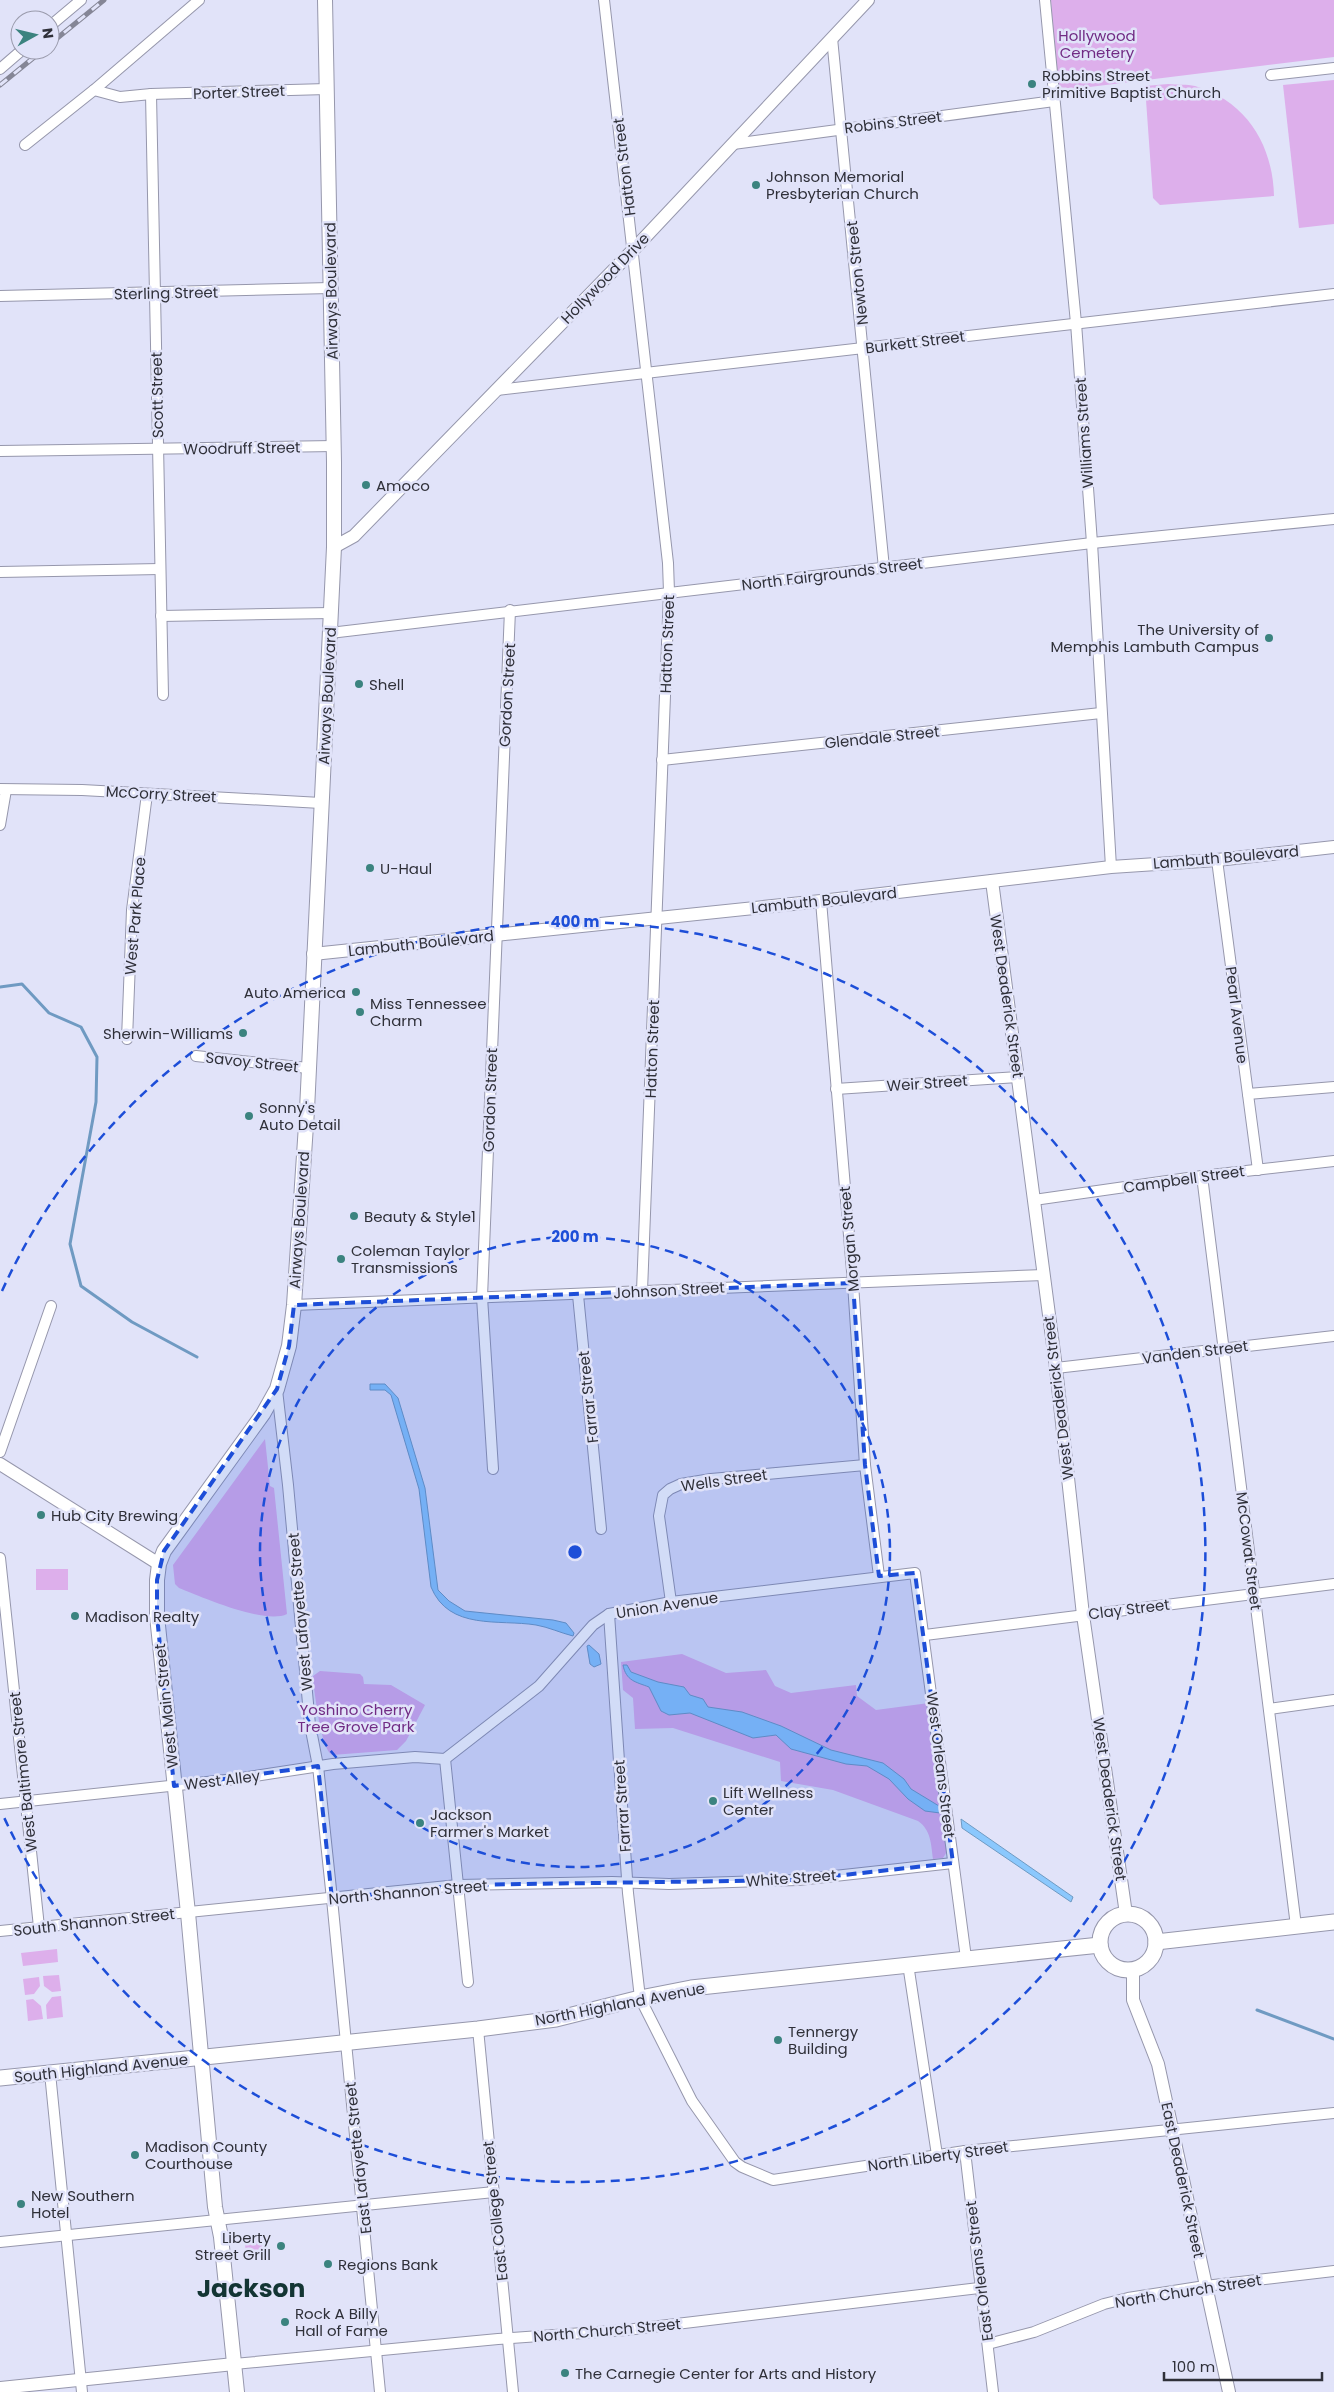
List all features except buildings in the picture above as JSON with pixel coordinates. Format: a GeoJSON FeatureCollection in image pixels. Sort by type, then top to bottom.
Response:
{"type":"FeatureCollection","features":[{"type":"Feature","properties":{"kind":"main road","name":"Airways Boulevard"},"geometry":{"type":"LineString","coordinates":[[277,1389],[289,1346],[294,1305],[334,547],[334,446],[325,0]]}},
{"type":"Feature","properties":{"kind":"main road","name":"West Main Street"},"geometry":{"type":"LineString","coordinates":[[237,2392],[201,2058],[157,1616],[159,1564],[175,1534],[262,1414],[277,1389]]}},
{"type":"Feature","properties":{"kind":"main road"},"geometry":{"type":"LineString","coordinates":[[1126,1914],[1136,1915],[1150,1925],[1156,1942],[1150,1961],[1142,1967],[1133,1970],[1115,1968],[1107,1962],[1100,1945],[1100,1936],[1110,1921],[1126,1914]]}},
{"type":"Feature","properties":{"kind":"main road"},"geometry":{"type":"LineString","coordinates":[[1156,1942],[1334,1922]]}},
{"type":"Feature","properties":{"kind":"main road","name":"North Highland Avenue"},"geometry":{"type":"LineString","coordinates":[[201,2058],[556,2019],[640,1998],[692,1988],[1100,1945]]}},
{"type":"Feature","properties":{"kind":"main road","name":"South Highland Avenue"},"geometry":{"type":"LineString","coordinates":[[0,2078],[201,2058]]}},
{"type":"Feature","properties":{"kind":"street"},"geometry":{"type":"LineString","coordinates":[[60,18],[81,0]]}},
{"type":"Feature","properties":{"kind":"street"},"geometry":{"type":"LineString","coordinates":[[25,145],[94,90],[199,0]]}},
{"type":"Feature","properties":{"kind":"street","name":"Hatton Street"},"geometry":{"type":"LineString","coordinates":[[604,0],[634,249],[644,374],[668,563],[669,592],[658,918],[642,1291]]}},
{"type":"Feature","properties":{"kind":"street","name":"Hollywood Drive"},"geometry":{"type":"LineString","coordinates":[[334,547],[354,536],[497,390],[634,249],[868,0]]}},
{"type":"Feature","properties":{"kind":"street","name":"Williams Street"},"geometry":{"type":"LineString","coordinates":[[1044,0],[1076,323],[1092,544],[1111,867]]}},
{"type":"Feature","properties":{"kind":"street","name":"Newton Street"},"geometry":{"type":"LineString","coordinates":[[832,38],[864,348],[884,568]]}},
{"type":"Feature","properties":{"kind":"street"},"geometry":{"type":"LineString","coordinates":[[0,69],[10,60]]}},
{"type":"Feature","properties":{"kind":"street"},"geometry":{"type":"LineString","coordinates":[[1271,75],[1334,68]]}},
{"type":"Feature","properties":{"kind":"street","name":"Porter Street"},"geometry":{"type":"LineString","coordinates":[[94,90],[120,97],[151,94],[327,89]]}},
{"type":"Feature","properties":{"kind":"street","name":"Scott Street"},"geometry":{"type":"LineString","coordinates":[[151,94],[162,695]]}},
{"type":"Feature","properties":{"kind":"street","name":"Robins Street"},"geometry":{"type":"LineString","coordinates":[[733,144],[1054,101]]}},
{"type":"Feature","properties":{"kind":"street","name":"Sterling Street"},"geometry":{"type":"LineString","coordinates":[[0,296],[156,294],[331,288]]}},
{"type":"Feature","properties":{"kind":"street","name":"Burkett Street"},"geometry":{"type":"LineString","coordinates":[[497,390],[1334,294]]}},
{"type":"Feature","properties":{"kind":"street","name":"Woodruff Street"},"geometry":{"type":"LineString","coordinates":[[0,450],[334,446]]}},
{"type":"Feature","properties":{"kind":"street","name":"North Fairgrounds Street"},"geometry":{"type":"LineString","coordinates":[[330,633],[510,610],[1092,544],[1334,519]]}},
{"type":"Feature","properties":{"kind":"street"},"geometry":{"type":"LineString","coordinates":[[0,572],[160,569]]}},
{"type":"Feature","properties":{"kind":"street","name":"Gordon Street"},"geometry":{"type":"LineString","coordinates":[[493,1469],[482,1297],[510,610]]}},
{"type":"Feature","properties":{"kind":"street"},"geometry":{"type":"LineString","coordinates":[[160,616],[331,613]]}},
{"type":"Feature","properties":{"kind":"street","name":"Glendale Street"},"geometry":{"type":"LineString","coordinates":[[662,760],[1102,713]]}},
{"type":"Feature","properties":{"kind":"street"},"geometry":{"type":"LineString","coordinates":[[0,825],[3,790]]}},
{"type":"Feature","properties":{"kind":"street","name":"McCorry Street"},"geometry":{"type":"LineString","coordinates":[[3,790],[147,794],[321,803]]}},
{"type":"Feature","properties":{"kind":"street","name":"West Park Place"},"geometry":{"type":"LineString","coordinates":[[127,1039],[132,910],[147,794]]}},
{"type":"Feature","properties":{"kind":"street","name":"Lambuth Boulevard"},"geometry":{"type":"LineString","coordinates":[[313,954],[820,901],[1111,867],[1217,860],[1334,847]]}},
{"type":"Feature","properties":{"kind":"street","name":"Pearl Avenue"},"geometry":{"type":"LineString","coordinates":[[1217,860],[1258,1170]]}},
{"type":"Feature","properties":{"kind":"street","name":"West Deaderick Street"},"geometry":{"type":"LineString","coordinates":[[992,881],[1056,1368],[1083,1615],[1126,1914]]}},
{"type":"Feature","properties":{"kind":"street","name":"Morgan Street"},"geometry":{"type":"LineString","coordinates":[[820,901],[853,1283],[865,1465],[879,1576]]}},
{"type":"Feature","properties":{"kind":"street","name":"Savoy Street"},"geometry":{"type":"LineString","coordinates":[[196,1056],[308,1068]]}},
{"type":"Feature","properties":{"kind":"street","name":"Weir Street"},"geometry":{"type":"LineString","coordinates":[[836,1089],[1018,1077]]}},
{"type":"Feature","properties":{"kind":"street"},"geometry":{"type":"LineString","coordinates":[[1248,1094],[1334,1088]]}},
{"type":"Feature","properties":{"kind":"street","name":"Campbell Street"},"geometry":{"type":"LineString","coordinates":[[1034,1200],[1202,1176],[1334,1161]]}},
{"type":"Feature","properties":{"kind":"street","name":"McCowat Street"},"geometry":{"type":"LineString","coordinates":[[1202,1176],[1296,1926]]}},
{"type":"Feature","properties":{"kind":"street","name":"Johnson Street"},"geometry":{"type":"LineString","coordinates":[[294,1305],[1044,1276]]}},
{"type":"Feature","properties":{"kind":"street","name":"Farrar Street"},"geometry":{"type":"LineString","coordinates":[[578,1295],[601,1529]]}},
{"type":"Feature","properties":{"kind":"street"},"geometry":{"type":"LineString","coordinates":[[0,1452],[51,1306]]}},
{"type":"Feature","properties":{"kind":"street","name":"Vanden Street"},"geometry":{"type":"LineString","coordinates":[[1056,1368],[1334,1336]]}},
{"type":"Feature","properties":{"kind":"street","name":"West Lafayette Street"},"geometry":{"type":"LineString","coordinates":[[277,1389],[289,1495],[310,1725],[318,1766],[347,2043]]}},
{"type":"Feature","properties":{"kind":"street"},"geometry":{"type":"LineString","coordinates":[[0,1464],[159,1564]]}},
{"type":"Feature","properties":{"kind":"street","name":"Wells Street"},"geometry":{"type":"LineString","coordinates":[[671,1602],[659,1516],[663,1495],[670,1489],[681,1484],[711,1479],[865,1465]]}},
{"type":"Feature","properties":{"kind":"street","name":"West Baltimore Street"},"geometry":{"type":"LineString","coordinates":[[0,1558],[39,1927]]}},
{"type":"Feature","properties":{"kind":"street","name":"Union Avenue"},"geometry":{"type":"LineString","coordinates":[[445,1759],[540,1686],[593,1625],[609,1614],[671,1602],[915,1572]]}},
{"type":"Feature","properties":{"kind":"street","name":"West Orleans Street"},"geometry":{"type":"LineString","coordinates":[[915,1572],[925,1635],[966,1958]]}},
{"type":"Feature","properties":{"kind":"street","name":"Clay Street"},"geometry":{"type":"LineString","coordinates":[[925,1635],[1334,1584]]}},
{"type":"Feature","properties":{"kind":"street","name":"Farrar Street"},"geometry":{"type":"LineString","coordinates":[[609,1614],[627,1882],[640,1998]]}},
{"type":"Feature","properties":{"kind":"street"},"geometry":{"type":"LineString","coordinates":[[1269,1709],[1334,1700]]}},
{"type":"Feature","properties":{"kind":"street","name":"West Alley"},"geometry":{"type":"LineString","coordinates":[[0,1804],[275,1774],[318,1766],[415,1757],[445,1759]]}},
{"type":"Feature","properties":{"kind":"street"},"geometry":{"type":"LineString","coordinates":[[445,1759],[468,1982]]}},
{"type":"Feature","properties":{"kind":"street","name":"White Street"},"geometry":{"type":"LineString","coordinates":[[627,1882],[670,1884],[798,1880],[953,1863]]}},
{"type":"Feature","properties":{"kind":"street","name":"North Shannon Street"},"geometry":{"type":"LineString","coordinates":[[188,1913],[458,1885],[627,1882]]}},
{"type":"Feature","properties":{"kind":"street","name":"South Shannon Street"},"geometry":{"type":"LineString","coordinates":[[0,1931],[188,1913]]}},
{"type":"Feature","properties":{"kind":"street"},"geometry":{"type":"LineString","coordinates":[[908,1964],[937,2156]]}},
{"type":"Feature","properties":{"kind":"street","name":"East Deaderick Street"},"geometry":{"type":"LineString","coordinates":[[1133,1970],[1133,2000],[1158,2064],[1229,2392]]}},
{"type":"Feature","properties":{"kind":"street","name":"North Liberty Street"},"geometry":{"type":"LineString","coordinates":[[640,1998],[692,2102],[735,2162],[742,2167],[773,2180],[965,2151],[1334,2113]]}},
{"type":"Feature","properties":{"kind":"street","name":"East College Street"},"geometry":{"type":"LineString","coordinates":[[478,2029],[513,2392]]}},
{"type":"Feature","properties":{"kind":"street","name":"East Lafayette Street"},"geometry":{"type":"LineString","coordinates":[[347,2043],[380,2392]]}},
{"type":"Feature","properties":{"kind":"street"},"geometry":{"type":"LineString","coordinates":[[50,2073],[82,2386]]}},
{"type":"Feature","properties":{"kind":"street","name":"East Orleans Street"},"geometry":{"type":"LineString","coordinates":[[965,2151],[979,2288],[993,2392]]}},
{"type":"Feature","properties":{"kind":"street"},"geometry":{"type":"LineString","coordinates":[[0,2242],[494,2192]]}},
{"type":"Feature","properties":{"kind":"street","name":"North Church Street"},"geometry":{"type":"LineString","coordinates":[[988,2344],[1049,2326],[1104,2304],[1128,2298],[1205,2286],[1334,2271]]}},
{"type":"Feature","properties":{"kind":"street","name":"North Church Street"},"geometry":{"type":"LineString","coordinates":[[234,2364],[684,2324],[979,2288]]}},
{"type":"Feature","properties":{"kind":"street"},"geometry":{"type":"LineString","coordinates":[[0,2388],[82,2386],[234,2364]]}},
{"type":"Feature","properties":{"kind":"highlighted area"},"geometry":{"type":"Polygon","coordinates":[[[853,1283],[865,1465],[879,1576],[915,1573],[953,1863],[798,1880],[458,1885],[332,1899],[318,1766],[174,1786],[157,1616],[157,1580],[164,1551],[277,1389],[289,1346],[294,1305],[853,1283]]]}},
{"type":"Feature","properties":{"kind":"green space","name":"Hollywood Cemetery"},"geometry":{"type":"Polygon","coordinates":[[[1051,0],[1334,0],[1334,57],[1057,91],[1051,0]]]}},
{"type":"Feature","properties":{"kind":"green space"},"geometry":{"type":"Polygon","coordinates":[[[1334,80],[1334,224],[1299,228],[1283,85],[1334,80]]]}},
{"type":"Feature","properties":{"kind":"green space"},"geometry":{"type":"Polygon","coordinates":[[[1168,84],[1192,85],[1213,93],[1229,102],[1243,114],[1254,128],[1269,160],[1274,196],[1160,205],[1153,198],[1145,86],[1168,84]]]}},
{"type":"Feature","properties":{"kind":"green space"},"geometry":{"type":"Polygon","coordinates":[[[265,1439],[270,1486],[274,1488],[287,1614],[277,1616],[249,1613],[179,1588],[175,1584],[173,1565],[265,1439]]]}},
{"type":"Feature","properties":{"kind":"green space"},"geometry":{"type":"Polygon","coordinates":[[[36,1569],[68,1569],[68,1590],[36,1590],[36,1569]]]}},
{"type":"Feature","properties":{"kind":"green space"},"geometry":{"type":"Polygon","coordinates":[[[682,1654],[726,1673],[766,1670],[775,1686],[791,1693],[856,1685],[857,1696],[876,1710],[929,1703],[948,1850],[943,1858],[933,1859],[928,1833],[918,1821],[833,1790],[781,1781],[780,1762],[673,1728],[635,1729],[633,1698],[623,1690],[621,1662],[682,1654]]]}},
{"type":"Feature","properties":{"kind":"green space","name":"Yoshino Cherry Tree Grove Park"},"geometry":{"type":"Polygon","coordinates":[[[320,1671],[360,1674],[363,1677],[364,1684],[391,1685],[425,1705],[406,1741],[397,1750],[332,1755],[328,1751],[322,1733],[315,1697],[313,1676],[320,1671]]]}},
{"type":"Feature","properties":{"kind":"green space"},"geometry":{"type":"Polygon","coordinates":[[[57,1949],[58,1962],[23,1966],[21,1953],[57,1949]]]}},
{"type":"Feature","properties":{"kind":"green space"},"geometry":{"type":"Polygon","coordinates":[[[59,1975],[61,1991],[52,1992],[44,1986],[43,1976],[59,1975]]]}},
{"type":"Feature","properties":{"kind":"green space"},"geometry":{"type":"Polygon","coordinates":[[[39,1977],[40,1986],[34,1994],[25,1995],[23,1979],[39,1977]]]}},
{"type":"Feature","properties":{"kind":"green space"},"geometry":{"type":"Polygon","coordinates":[[[61,1996],[63,2017],[47,2019],[46,2005],[52,1997],[61,1996]]]}},
{"type":"Feature","properties":{"kind":"green space"},"geometry":{"type":"Polygon","coordinates":[[[33,1999],[41,2006],[43,2019],[28,2021],[26,2000],[33,1999]]]}},
{"type":"Feature","properties":{"kind":"green space"},"geometry":{"type":"Polygon","coordinates":[[[268,2236],[269,2256],[251,2258],[251,2261],[247,2262],[245,2244],[248,2243],[248,2239],[268,2236]]]}},
{"type":"Feature","properties":{"kind":"water"},"geometry":{"type":"Polygon","coordinates":[[[370,1384],[385,1384],[398,1398],[425,1488],[438,1590],[449,1601],[465,1611],[566,1623],[574,1633],[573,1636],[536,1625],[491,1622],[462,1617],[450,1611],[439,1601],[431,1587],[419,1489],[391,1395],[385,1390],[370,1390],[370,1384]]]}},
{"type":"Feature","properties":{"kind":"water"},"geometry":{"type":"Polygon","coordinates":[[[589,1645],[599,1654],[601,1664],[594,1667],[590,1664],[587,1646],[589,1645]]]}},
{"type":"Feature","properties":{"kind":"water"},"geometry":{"type":"Polygon","coordinates":[[[623,1665],[627,1665],[631,1672],[658,1682],[684,1687],[690,1695],[703,1699],[708,1707],[742,1712],[781,1726],[831,1750],[883,1763],[904,1779],[911,1789],[939,1806],[940,1813],[925,1811],[908,1799],[889,1779],[867,1766],[846,1764],[791,1749],[776,1735],[753,1738],[690,1713],[669,1715],[661,1711],[649,1687],[629,1678],[623,1665]]]}},
{"type":"Feature","properties":{"kind":"water"},"geometry":{"type":"Polygon","coordinates":[[[961,1819],[1073,1897],[1071,1902],[962,1828],[961,1819]]]}},
{"type":"Feature","properties":{"kind":"waterway"},"geometry":{"type":"LineString","coordinates":[[0,987],[22,984],[49,1013],[81,1027],[97,1057],[96,1102],[70,1244],[81,1286],[132,1322],[197,1357]]}},
{"type":"Feature","properties":{"kind":"waterway"},"geometry":{"type":"LineString","coordinates":[[1257,2010],[1334,2039]]}},
{"type":"Feature","properties":{"kind":"railway"},"geometry":{"type":"LineString","coordinates":[[60,36],[104,0]]}},
{"type":"Feature","properties":{"kind":"railway"},"geometry":{"type":"LineString","coordinates":[[0,85],[31,60]]}},
{"type":"Feature","properties":{"kind":"place","name":"Robbins Street Primitive Baptist Church"},"geometry":{"type":"Point","coordinates":[1032,84]}},
{"type":"Feature","properties":{"kind":"place","name":"Johnson Memorial Presbyterian Church"},"geometry":{"type":"Point","coordinates":[756,185]}},
{"type":"Feature","properties":{"kind":"place","name":"Amoco"},"geometry":{"type":"Point","coordinates":[366,485]}},
{"type":"Feature","properties":{"kind":"place","name":"The University of Memphis Lambuth Campus"},"geometry":{"type":"Point","coordinates":[1269,638]}},
{"type":"Feature","properties":{"kind":"place","name":"Shell"},"geometry":{"type":"Point","coordinates":[359,684]}},
{"type":"Feature","properties":{"kind":"place","name":"U-Haul"},"geometry":{"type":"Point","coordinates":[370,868]}},
{"type":"Feature","properties":{"kind":"place","name":"Auto America"},"geometry":{"type":"Point","coordinates":[356,992]}},
{"type":"Feature","properties":{"kind":"place","name":"Miss Tennessee Charm"},"geometry":{"type":"Point","coordinates":[360,1012]}},
{"type":"Feature","properties":{"kind":"place","name":"Sherwin-Williams"},"geometry":{"type":"Point","coordinates":[243,1033]}},
{"type":"Feature","properties":{"kind":"place","name":"Sonny's Auto Detail"},"geometry":{"type":"Point","coordinates":[249,1116]}},
{"type":"Feature","properties":{"kind":"place","name":"Beauty & Style1"},"geometry":{"type":"Point","coordinates":[354,1216]}},
{"type":"Feature","properties":{"kind":"place","name":"Coleman Taylor Transmissions"},"geometry":{"type":"Point","coordinates":[341,1259]}},
{"type":"Feature","properties":{"kind":"place","name":"Hub City Brewing"},"geometry":{"type":"Point","coordinates":[41,1515]}},
{"type":"Feature","properties":{"kind":"place","name":"Madison Realty"},"geometry":{"type":"Point","coordinates":[75,1616]}},
{"type":"Feature","properties":{"kind":"place","name":"Lift Wellness Center"},"geometry":{"type":"Point","coordinates":[713,1801]}},
{"type":"Feature","properties":{"kind":"place","name":"Jackson Farmer's Market"},"geometry":{"type":"Point","coordinates":[420,1823]}},
{"type":"Feature","properties":{"kind":"place","name":"Tennergy Building"},"geometry":{"type":"Point","coordinates":[778,2040]}},
{"type":"Feature","properties":{"kind":"place","name":"Madison County Courthouse"},"geometry":{"type":"Point","coordinates":[135,2155]}},
{"type":"Feature","properties":{"kind":"place","name":"New Southern Hotel"},"geometry":{"type":"Point","coordinates":[21,2204]}},
{"type":"Feature","properties":{"kind":"place","name":"Liberty Street Grill"},"geometry":{"type":"Point","coordinates":[281,2246]}},
{"type":"Feature","properties":{"kind":"place","name":"Regions Bank"},"geometry":{"type":"Point","coordinates":[328,2264]}},
{"type":"Feature","properties":{"kind":"place","name":"Rock A Billy Hall of Fame"},"geometry":{"type":"Point","coordinates":[285,2322]}},
{"type":"Feature","properties":{"kind":"place","name":"The Carnegie Center for Arts and History"},"geometry":{"type":"Point","coordinates":[565,2373]}},
{"type":"Feature","properties":{"kind":"district","name":"Jackson"},"geometry":{"type":"Point","coordinates":[251,2288]}}]}
